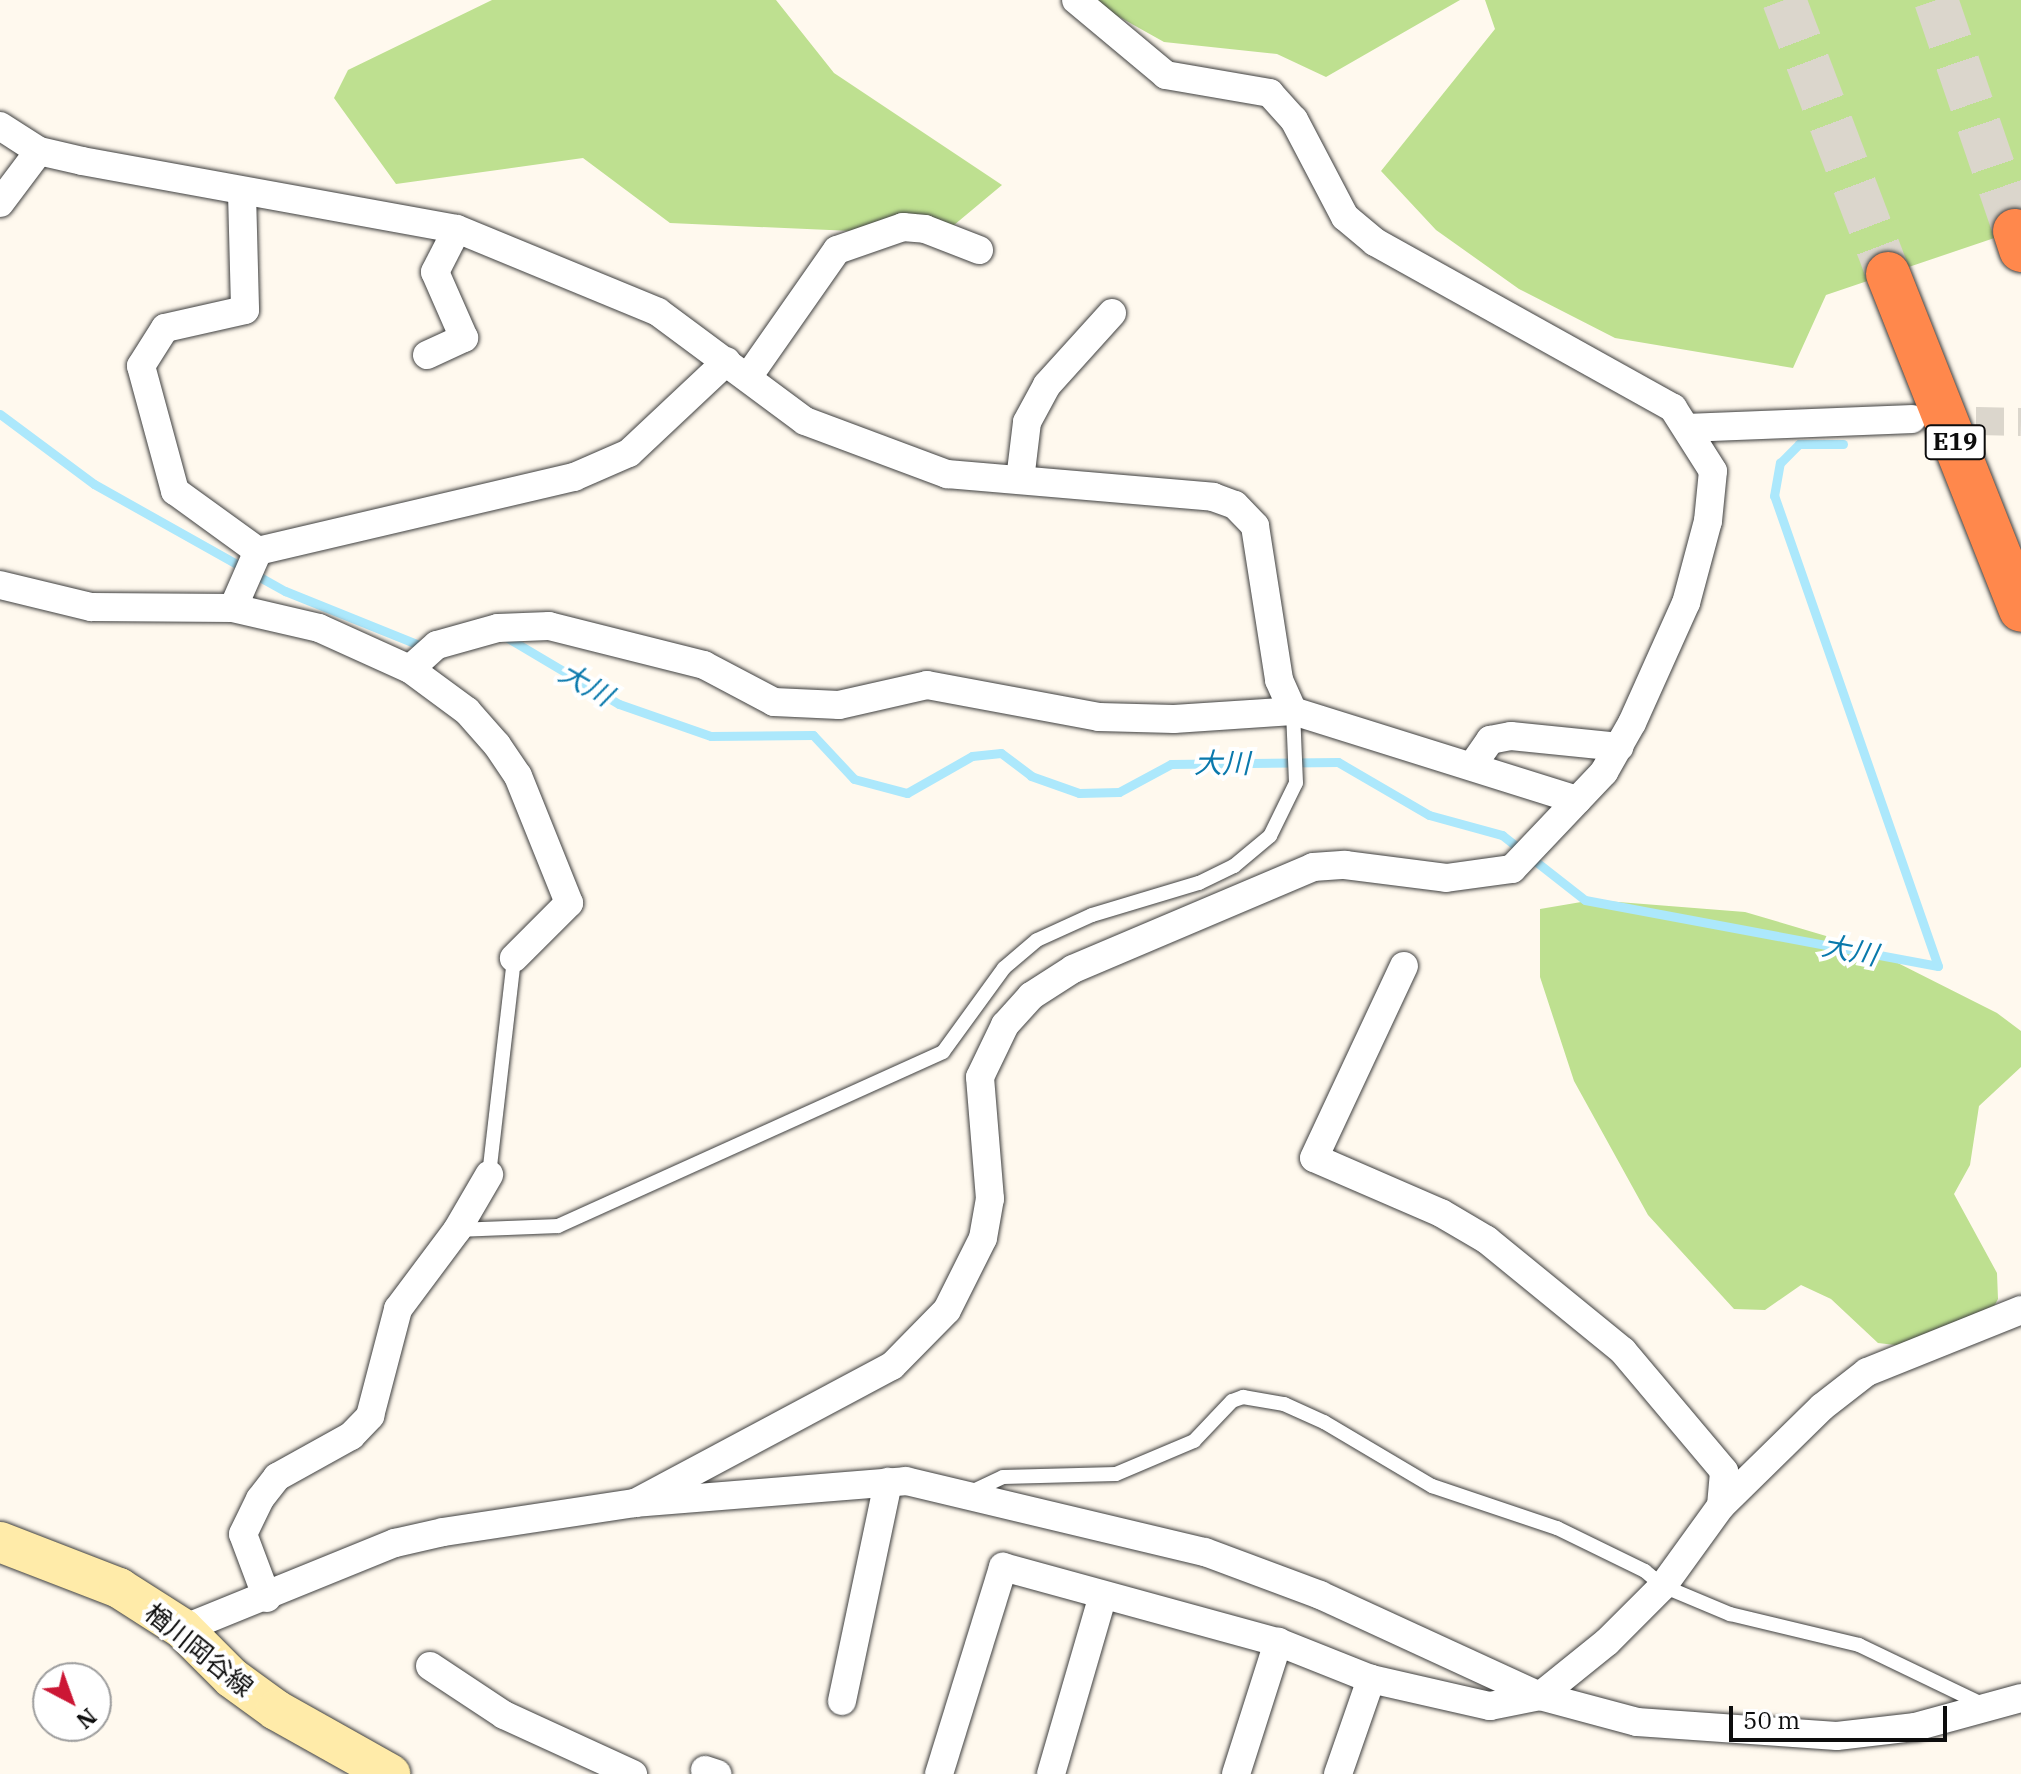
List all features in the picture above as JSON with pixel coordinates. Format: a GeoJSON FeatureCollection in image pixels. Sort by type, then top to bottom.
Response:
{"type":"FeatureCollection","features":[{"type":"Feature","properties":{"kind":"highway","name":"E19"},"geometry":{"type":"LineString","coordinates":[[1888,274],[2021,610]]}},
{"type":"Feature","properties":{"kind":"main road","name":"楢川岡谷線"},"geometry":{"type":"LineString","coordinates":[[0,1542],[119,1588],[183,1629],[232,1678],[276,1710],[390,1774]]}},
{"type":"Feature","properties":{"kind":"street"},"geometry":{"type":"LineString","coordinates":[[635,1503],[892,1366],[947,1310],[983,1238],[990,1199],[980,1077],[1005,1025],[1031,996],[1073,969],[1313,867],[1345,865],[1446,878],[1512,869],[1577,800],[1619,747],[1686,603],[1708,521],[1713,471],[1673,408],[1651,391],[1375,242],[1345,217],[1294,120],[1270,93],[1166,75],[1076,0]]}},
{"type":"Feature","properties":{"kind":"street"},"geometry":{"type":"LineString","coordinates":[[0,126],[39,151],[242,193],[457,229],[658,312],[805,421],[853,443],[947,474],[1213,497],[1235,505],[1255,526],[1279,680],[1293,711]]}},
{"type":"Feature","properties":{"kind":"street"},"geometry":{"type":"LineString","coordinates":[[0,203],[39,151]]}},
{"type":"Feature","properties":{"kind":"street"},"geometry":{"type":"LineString","coordinates":[[242,193],[245,310],[165,328],[141,366],[175,491],[258,551],[574,477],[629,453],[737,369],[837,250],[903,227],[925,229],[979,250]]}},
{"type":"Feature","properties":{"kind":"street"},"geometry":{"type":"LineString","coordinates":[[427,355],[464,338],[435,272],[457,229]]}},
{"type":"Feature","properties":{"kind":"street"},"geometry":{"type":"LineString","coordinates":[[1020,480],[1027,422],[1047,385],[1112,313]]}},
{"type":"Feature","properties":{"kind":"street"},"geometry":{"type":"LineString","coordinates":[[1687,428],[1912,419]]}},
{"type":"Feature","properties":{"kind":"street"},"geometry":{"type":"LineString","coordinates":[[233,608],[258,551]]}},
{"type":"Feature","properties":{"kind":"street"},"geometry":{"type":"LineString","coordinates":[[0,585],[91,607],[233,608],[319,628],[410,669],[467,711],[518,776],[569,903],[514,958]]}},
{"type":"Feature","properties":{"kind":"street"},"geometry":{"type":"LineString","coordinates":[[410,669],[437,645],[498,628],[549,626],[704,665],[774,702],[839,705],[927,685],[1099,717],[1174,719],[1293,711],[1577,800]]}},
{"type":"Feature","properties":{"kind":"street"},"geometry":{"type":"LineString","coordinates":[[1472,766],[1490,740],[1511,736],[1619,747]]}},
{"type":"Feature","properties":{"kind":"street"},"geometry":{"type":"LineString","coordinates":[[1404,966],[1314,1158],[1441,1213],[1487,1240],[1623,1351],[1724,1471],[1721,1506]]}},
{"type":"Feature","properties":{"kind":"street"},"geometry":{"type":"LineString","coordinates":[[267,1598],[243,1534],[260,1499],[277,1477],[351,1436],[370,1416],[398,1309],[457,1230],[489,1175]]}},
{"type":"Feature","properties":{"kind":"street"},"geometry":{"type":"LineString","coordinates":[[939,1774],[1003,1567],[1102,1598],[1278,1642],[1371,1679],[1490,1706],[1540,1696],[1607,1642],[1663,1586],[1721,1506],[1822,1407],[1867,1372],[2021,1310]]}},
{"type":"Feature","properties":{"kind":"street"},"geometry":{"type":"LineString","coordinates":[[183,1629],[267,1598],[395,1543],[635,1503],[906,1481],[1205,1552],[1320,1595],[1540,1696],[1637,1722],[1837,1736],[1915,1727],[2021,1698]]}},
{"type":"Feature","properties":{"kind":"street"},"geometry":{"type":"LineString","coordinates":[[842,1701],[888,1482]]}},
{"type":"Feature","properties":{"kind":"street"},"geometry":{"type":"LineString","coordinates":[[1051,1774],[1102,1598]]}},
{"type":"Feature","properties":{"kind":"street"},"geometry":{"type":"LineString","coordinates":[[1236,1774],[1278,1642]]}},
{"type":"Feature","properties":{"kind":"street"},"geometry":{"type":"LineString","coordinates":[[430,1666],[504,1715],[633,1774]]}},
{"type":"Feature","properties":{"kind":"street"},"geometry":{"type":"LineString","coordinates":[[1338,1774],[1371,1679]]}},
{"type":"Feature","properties":{"kind":"lane"},"geometry":{"type":"LineString","coordinates":[[457,1230],[558,1226],[943,1052],[1004,968],[1037,940],[1092,915],[1199,883],[1234,866],[1270,836],[1296,783],[1293,711]]}},
{"type":"Feature","properties":{"kind":"lane"},"geometry":{"type":"LineString","coordinates":[[489,1175],[514,958]]}},
{"type":"Feature","properties":{"kind":"lane"},"geometry":{"type":"LineString","coordinates":[[968,1494],[1003,1477],[1095,1478],[1156,1461],[1194,1441],[1232,1401],[1243,1397],[1284,1404],[1324,1422],[1432,1486],[1557,1528],[1645,1571],[1663,1586],[1730,1614],[1859,1645],[1989,1708]]}},
{"type":"Feature","properties":{"kind":"green space"},"geometry":{"type":"Polygon","coordinates":[[[492,0],[776,0],[834,73],[1002,185],[942,235],[670,223],[583,158],[396,184],[334,98],[348,70],[492,0]]]}},
{"type":"Feature","properties":{"kind":"green space"},"geometry":{"type":"Polygon","coordinates":[[[1089,0],[1460,0],[1326,77],[1277,54],[1164,42],[1089,0]]]}},
{"type":"Feature","properties":{"kind":"green space"},"geometry":{"type":"Polygon","coordinates":[[[1485,0],[2021,0],[2021,229],[1826,295],[1793,368],[1615,338],[1519,289],[1436,230],[1381,171],[1495,29],[1485,0]]]}},
{"type":"Feature","properties":{"kind":"green space"},"geometry":{"type":"Polygon","coordinates":[[[1593,900],[1745,912],[1870,949],[1997,1013],[2021,1031],[2021,1067],[1979,1106],[1970,1165],[1954,1194],[1997,1273],[1998,1299],[1985,1323],[1912,1347],[1878,1343],[1831,1299],[1801,1285],[1765,1310],[1734,1309],[1648,1215],[1574,1081],[1540,977],[1540,909],[1593,900]]]}},
{"type":"Feature","properties":{"kind":"waterway","name":"大川"},"geometry":{"type":"LineString","coordinates":[[0,414],[94,484],[285,591],[427,648]]}},
{"type":"Feature","properties":{"kind":"waterway","name":"大川"},"geometry":{"type":"LineString","coordinates":[[506,637],[619,704],[711,736],[813,735],[854,779],[907,793],[972,756],[1001,753],[1031,776],[1079,793],[1119,792],[1171,764],[1338,762],[1429,815],[1502,835],[1585,900],[1938,966],[1774,496],[1780,463],[1799,444],[1843,444]]}},
{"type":"Feature","properties":{"kind":"tunnel"},"geometry":{"type":"LineString","coordinates":[[1784,0],[1888,274]]}},
{"type":"Feature","properties":{"kind":"tunnel"},"geometry":{"type":"LineString","coordinates":[[1936,0],[2015,231]]}},
{"type":"Feature","properties":{"kind":"tunnel"},"geometry":{"type":"LineString","coordinates":[[1934,420],[2021,422]]}}]}
